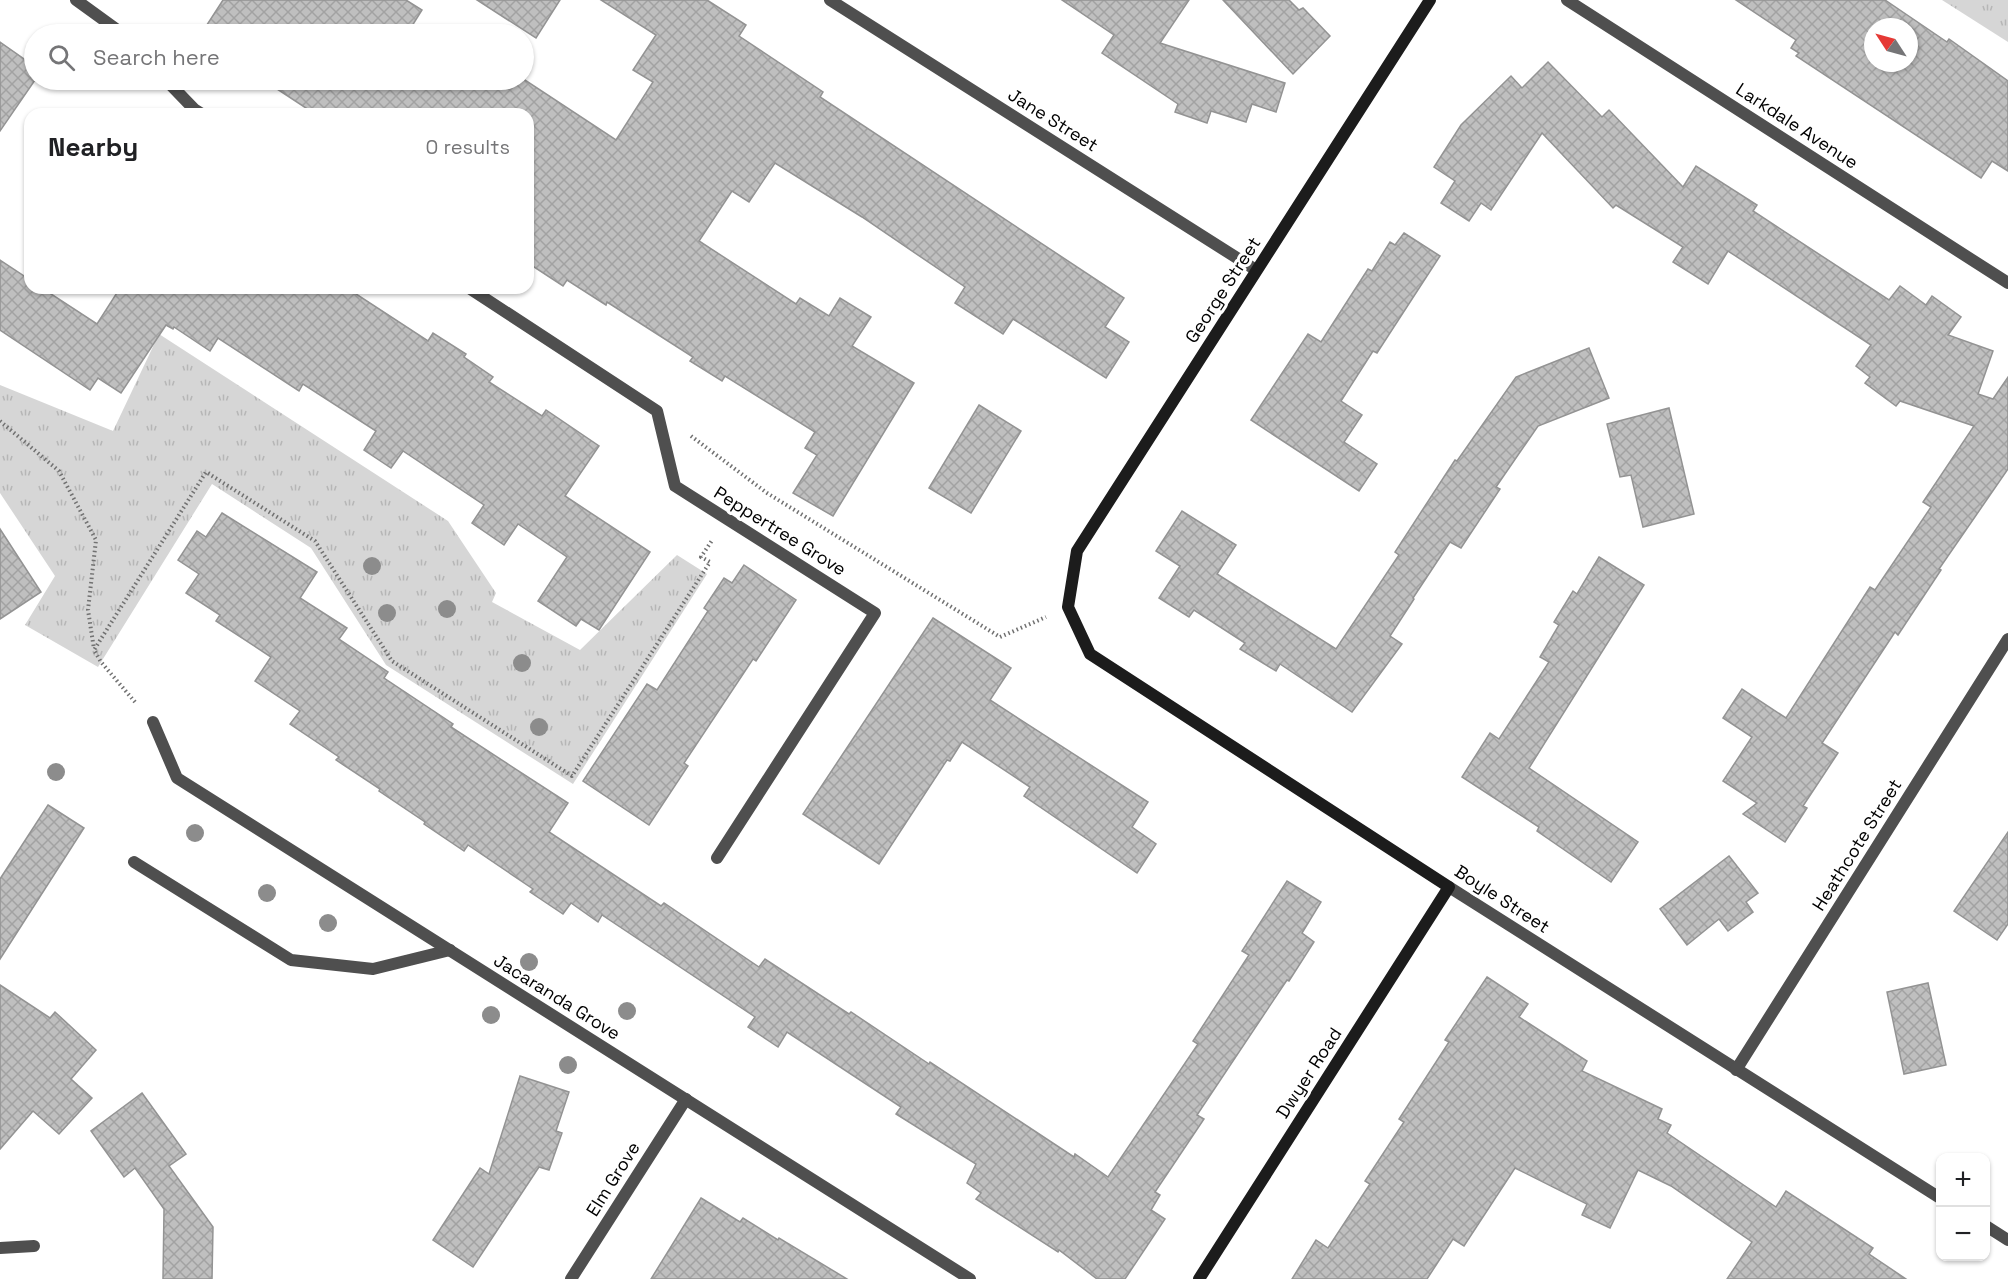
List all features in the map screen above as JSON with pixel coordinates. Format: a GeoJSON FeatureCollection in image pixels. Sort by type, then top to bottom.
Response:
{"type":"FeatureCollection","features":[{"type":"Feature","properties":{"kind":"street"},"geometry":{"type":"LineString","coordinates":[[76,0],[109,24]]}},
{"type":"Feature","properties":{"kind":"street","name":"Jane Street"},"geometry":{"type":"LineString","coordinates":[[830,0],[1256,270]]}},
{"type":"Feature","properties":{"kind":"street","name":"George Street"},"geometry":{"type":"LineString","coordinates":[[1068,607],[1077,551],[1430,0]]}},
{"type":"Feature","properties":{"kind":"street","name":"Larkdale Avenue"},"geometry":{"type":"LineString","coordinates":[[1568,0],[2008,283]]}},
{"type":"Feature","properties":{"kind":"street"},"geometry":{"type":"LineString","coordinates":[[176,90],[193,108]]}},
{"type":"Feature","properties":{"kind":"street"},"geometry":{"type":"LineString","coordinates":[[477,294],[657,411]]}},
{"type":"Feature","properties":{"kind":"street","name":"Peppertree Grove"},"geometry":{"type":"LineString","coordinates":[[657,411],[675,486],[875,613],[717,858]]}},
{"type":"Feature","properties":{"kind":"street","name":"Boyle Street"},"geometry":{"type":"LineString","coordinates":[[1068,607],[1090,654],[1449,887],[1936,1195]]}},
{"type":"Feature","properties":{"kind":"street","name":"Heathcote Street"},"geometry":{"type":"LineString","coordinates":[[1736,1070],[2008,639]]}},
{"type":"Feature","properties":{"kind":"street","name":"Jacaranda Grove"},"geometry":{"type":"LineString","coordinates":[[153,722],[177,778],[970,1279]]}},
{"type":"Feature","properties":{"kind":"street"},"geometry":{"type":"LineString","coordinates":[[134,862],[291,960],[373,969],[450,950]]}},
{"type":"Feature","properties":{"kind":"street","name":"Dwyer Road"},"geometry":{"type":"LineString","coordinates":[[1199,1279],[1449,887]]}},
{"type":"Feature","properties":{"kind":"street","name":"Elm Grove"},"geometry":{"type":"LineString","coordinates":[[571,1279],[686,1099]]}},
{"type":"Feature","properties":{"kind":"street"},"geometry":{"type":"LineString","coordinates":[[1990,1229],[2008,1240]]}},
{"type":"Feature","properties":{"kind":"street"},"geometry":{"type":"LineString","coordinates":[[0,1248],[33,1246]]}},
{"type":"Feature","properties":{"kind":"path"},"geometry":{"type":"LineString","coordinates":[[657,411],[767,493],[1000,637],[1068,607]]}},
{"type":"Feature","properties":{"kind":"path"},"geometry":{"type":"LineString","coordinates":[[0,421],[59,471],[96,540],[88,610],[94,650],[101,662],[153,722]]}},
{"type":"Feature","properties":{"kind":"path"},"geometry":{"type":"LineString","coordinates":[[94,650],[206,472],[315,541],[392,661],[572,776],[710,562],[701,557],[727,518]]}},
{"type":"Feature","properties":{"kind":"green space"},"geometry":{"type":"Polygon","coordinates":[[[1942,0],[2008,0],[2008,42],[1942,0]]]}},
{"type":"Feature","properties":{"kind":"green space"},"geometry":{"type":"Polygon","coordinates":[[[159,334],[448,521],[496,593],[492,602],[580,650],[677,555],[707,574],[573,784],[386,665],[311,548],[212,484],[98,667],[25,625],[55,576],[0,493],[0,385],[113,431],[159,334]]]}},
{"type":"Feature","properties":{"kind":"building"},"geometry":{"type":"Polygon","coordinates":[[[223,0],[406,0],[422,10],[413,24],[207,24],[223,0]]]}},
{"type":"Feature","properties":{"kind":"building"},"geometry":{"type":"Polygon","coordinates":[[[477,0],[560,0],[536,38],[534,24],[514,24],[477,0]]]}},
{"type":"Feature","properties":{"kind":"building"},"geometry":{"type":"Polygon","coordinates":[[[601,0],[707,0],[746,25],[739,36],[823,92],[820,97],[1124,298],[1105,327],[1129,342],[1106,378],[1013,319],[1003,334],[955,303],[965,287],[862,217],[775,163],[749,202],[732,191],[699,241],[796,304],[800,298],[829,316],[840,298],[871,317],[852,346],[914,383],[833,516],[793,493],[817,455],[805,448],[815,432],[725,376],[722,381],[690,361],[693,357],[607,302],[606,305],[567,280],[563,286],[534,267],[534,108],[306,108],[279,90],[534,90],[534,86],[616,140],[653,82],[633,70],[656,35],[601,0]]]}},
{"type":"Feature","properties":{"kind":"building"},"geometry":{"type":"Polygon","coordinates":[[[1062,0],[1189,0],[1160,43],[1285,83],[1276,112],[1252,104],[1246,122],[1211,111],[1207,123],[1175,112],[1178,104],[1102,53],[1114,35],[1062,0]]]}},
{"type":"Feature","properties":{"kind":"building"},"geometry":{"type":"Polygon","coordinates":[[[1223,0],[1289,0],[1299,10],[1303,8],[1330,36],[1293,74],[1223,0]]]}},
{"type":"Feature","properties":{"kind":"building"},"geometry":{"type":"Polygon","coordinates":[[[1736,0],[1885,0],[1912,18],[1864,18],[1864,72],[1918,72],[1918,22],[1947,42],[1949,39],[2008,81],[2008,171],[1992,161],[1981,178],[1796,56],[1799,53],[1791,48],[1796,40],[1736,0]]]}},
{"type":"Feature","properties":{"kind":"building"},"geometry":{"type":"Polygon","coordinates":[[[0,42],[24,59],[24,90],[28,90],[0,131],[0,42]]]}},
{"type":"Feature","properties":{"kind":"building"},"geometry":{"type":"Polygon","coordinates":[[[1548,62],[1602,117],[1609,110],[1683,187],[1696,166],[1757,205],[1753,211],[1889,300],[1900,286],[1926,305],[1932,296],[1961,317],[1948,335],[1993,351],[1978,394],[1993,399],[2008,377],[2008,469],[1939,569],[1941,570],[1898,635],[1895,632],[1822,743],[1838,753],[1803,806],[1807,808],[1785,842],[1743,814],[1757,803],[1723,781],[1752,737],[1723,718],[1742,689],[1786,718],[1870,587],[1875,590],[1931,507],[1923,502],[1974,426],[1900,401],[1896,406],[1865,383],[1870,377],[1856,366],[1871,345],[1728,251],[1708,284],[1673,262],[1683,247],[1616,205],[1613,208],[1542,133],[1491,210],[1481,203],[1469,221],[1441,203],[1455,181],[1434,167],[1461,125],[1511,76],[1522,88],[1548,62]]]}},
{"type":"Feature","properties":{"kind":"building"},"geometry":{"type":"Polygon","coordinates":[[[1404,233],[1440,256],[1377,353],[1373,351],[1341,401],[1362,415],[1344,442],[1377,464],[1359,491],[1251,420],[1308,334],[1321,342],[1368,269],[1372,271],[1390,242],[1395,245],[1404,233]]]}},
{"type":"Feature","properties":{"kind":"building"},"geometry":{"type":"Polygon","coordinates":[[[0,260],[24,276],[24,294],[51,294],[97,324],[116,294],[356,294],[428,341],[433,333],[466,354],[464,357],[493,377],[489,382],[542,416],[546,410],[599,446],[565,496],[650,552],[599,630],[581,619],[576,626],[538,601],[567,557],[518,524],[504,545],[472,523],[484,505],[403,451],[391,468],[364,450],[376,431],[303,384],[299,391],[218,338],[210,351],[174,327],[173,329],[166,325],[121,393],[98,378],[90,390],[0,330],[0,260]]]}},
{"type":"Feature","properties":{"kind":"building"},"geometry":{"type":"Polygon","coordinates":[[[1589,348],[1609,398],[1538,426],[1496,487],[1500,489],[1461,548],[1450,542],[1413,598],[1390,636],[1402,644],[1352,712],[1280,664],[1276,671],[1240,649],[1245,643],[1194,610],[1189,617],[1159,598],[1180,566],[1156,551],[1182,511],[1236,545],[1217,574],[1336,649],[1399,555],[1395,552],[1455,460],[1457,461],[1516,377],[1589,348]]]}},
{"type":"Feature","properties":{"kind":"building"},"geometry":{"type":"Polygon","coordinates":[[[979,405],[1021,431],[971,513],[929,488],[979,405]]]}},
{"type":"Feature","properties":{"kind":"building"},"geometry":{"type":"Polygon","coordinates":[[[1669,408],[1694,514],[1643,527],[1631,475],[1620,477],[1607,424],[1669,408]]]}},
{"type":"Feature","properties":{"kind":"building"},"geometry":{"type":"Polygon","coordinates":[[[222,513],[317,572],[300,598],[347,628],[339,639],[388,672],[384,678],[453,724],[451,727],[568,803],[549,832],[661,906],[664,903],[759,967],[765,959],[849,1014],[851,1012],[1108,1177],[1198,1044],[1193,1041],[1249,955],[1242,951],[1287,881],[1321,902],[1302,933],[1314,942],[1197,1115],[1204,1119],[1155,1192],[1160,1195],[1151,1210],[1165,1219],[1125,1279],[1097,1279],[1059,1250],[1058,1252],[976,1199],[981,1193],[967,1183],[976,1164],[896,1114],[901,1107],[787,1032],[778,1047],[748,1027],[755,1017],[602,915],[598,922],[571,903],[563,914],[530,892],[533,889],[468,845],[464,851],[424,824],[425,822],[379,791],[380,789],[336,760],[339,757],[290,724],[300,711],[255,681],[271,657],[216,621],[220,615],[186,593],[199,574],[178,560],[197,531],[206,537],[222,513]]]}},
{"type":"Feature","properties":{"kind":"building"},"geometry":{"type":"Polygon","coordinates":[[[0,529],[41,592],[0,619],[0,529]]]}},
{"type":"Feature","properties":{"kind":"building"},"geometry":{"type":"Polygon","coordinates":[[[1599,557],[1644,585],[1529,768],[1638,842],[1611,882],[1537,831],[1539,827],[1462,777],[1490,733],[1499,739],[1549,662],[1540,657],[1559,625],[1554,622],[1573,591],[1577,594],[1599,557]]]}},
{"type":"Feature","properties":{"kind":"building"},"geometry":{"type":"Polygon","coordinates":[[[744,565],[796,600],[756,661],[753,659],[684,763],[688,766],[649,825],[583,781],[647,684],[657,690],[708,611],[704,608],[724,578],[732,583],[744,565]]]}},
{"type":"Feature","properties":{"kind":"building"},"geometry":{"type":"Polygon","coordinates":[[[933,618],[1011,668],[990,700],[1148,802],[1132,827],[1156,844],[1137,873],[1024,796],[1030,787],[962,742],[950,761],[947,760],[879,864],[803,814],[933,618]]]}},
{"type":"Feature","properties":{"kind":"building"},"geometry":{"type":"Polygon","coordinates":[[[48,805],[84,828],[0,959],[0,879],[48,805]]]}},
{"type":"Feature","properties":{"kind":"building"},"geometry":{"type":"Polygon","coordinates":[[[2008,832],[2008,924],[1997,940],[1954,911],[2008,832]]]}},
{"type":"Feature","properties":{"kind":"building"},"geometry":{"type":"Polygon","coordinates":[[[1729,856],[1758,893],[1746,902],[1753,912],[1728,931],[1719,919],[1687,945],[1660,909],[1729,856]]]}},
{"type":"Feature","properties":{"kind":"building"},"geometry":{"type":"Polygon","coordinates":[[[1487,977],[1528,1004],[1519,1017],[1587,1061],[1582,1071],[1662,1109],[1658,1119],[1671,1125],[1667,1133],[1776,1207],[1786,1191],[1873,1248],[1869,1254],[1906,1279],[1727,1279],[1752,1242],[1671,1186],[1638,1170],[1610,1228],[1582,1215],[1587,1204],[1515,1168],[1464,1246],[1453,1239],[1427,1279],[1292,1279],[1316,1240],[1328,1248],[1370,1184],[1365,1181],[1404,1122],[1399,1119],[1449,1042],[1445,1040],[1487,977]]]}},
{"type":"Feature","properties":{"kind":"building"},"geometry":{"type":"Polygon","coordinates":[[[1928,983],[1946,1065],[1904,1074],[1887,992],[1928,983]]]}},
{"type":"Feature","properties":{"kind":"building"},"geometry":{"type":"Polygon","coordinates":[[[0,985],[50,1018],[55,1012],[96,1050],[71,1079],[92,1098],[59,1134],[33,1111],[0,1149],[0,985]]]}},
{"type":"Feature","properties":{"kind":"building"},"geometry":{"type":"Polygon","coordinates":[[[520,1076],[569,1092],[556,1131],[562,1133],[549,1170],[539,1167],[473,1267],[433,1240],[480,1168],[489,1174],[520,1076]]]}},
{"type":"Feature","properties":{"kind":"building"},"geometry":{"type":"Polygon","coordinates":[[[142,1093],[186,1154],[169,1166],[213,1227],[212,1279],[163,1279],[164,1209],[135,1168],[124,1177],[91,1131],[142,1093]]]}},
{"type":"Feature","properties":{"kind":"building"},"geometry":{"type":"Polygon","coordinates":[[[701,1198],[740,1222],[743,1218],[847,1279],[651,1279],[701,1198]]]}}]}
